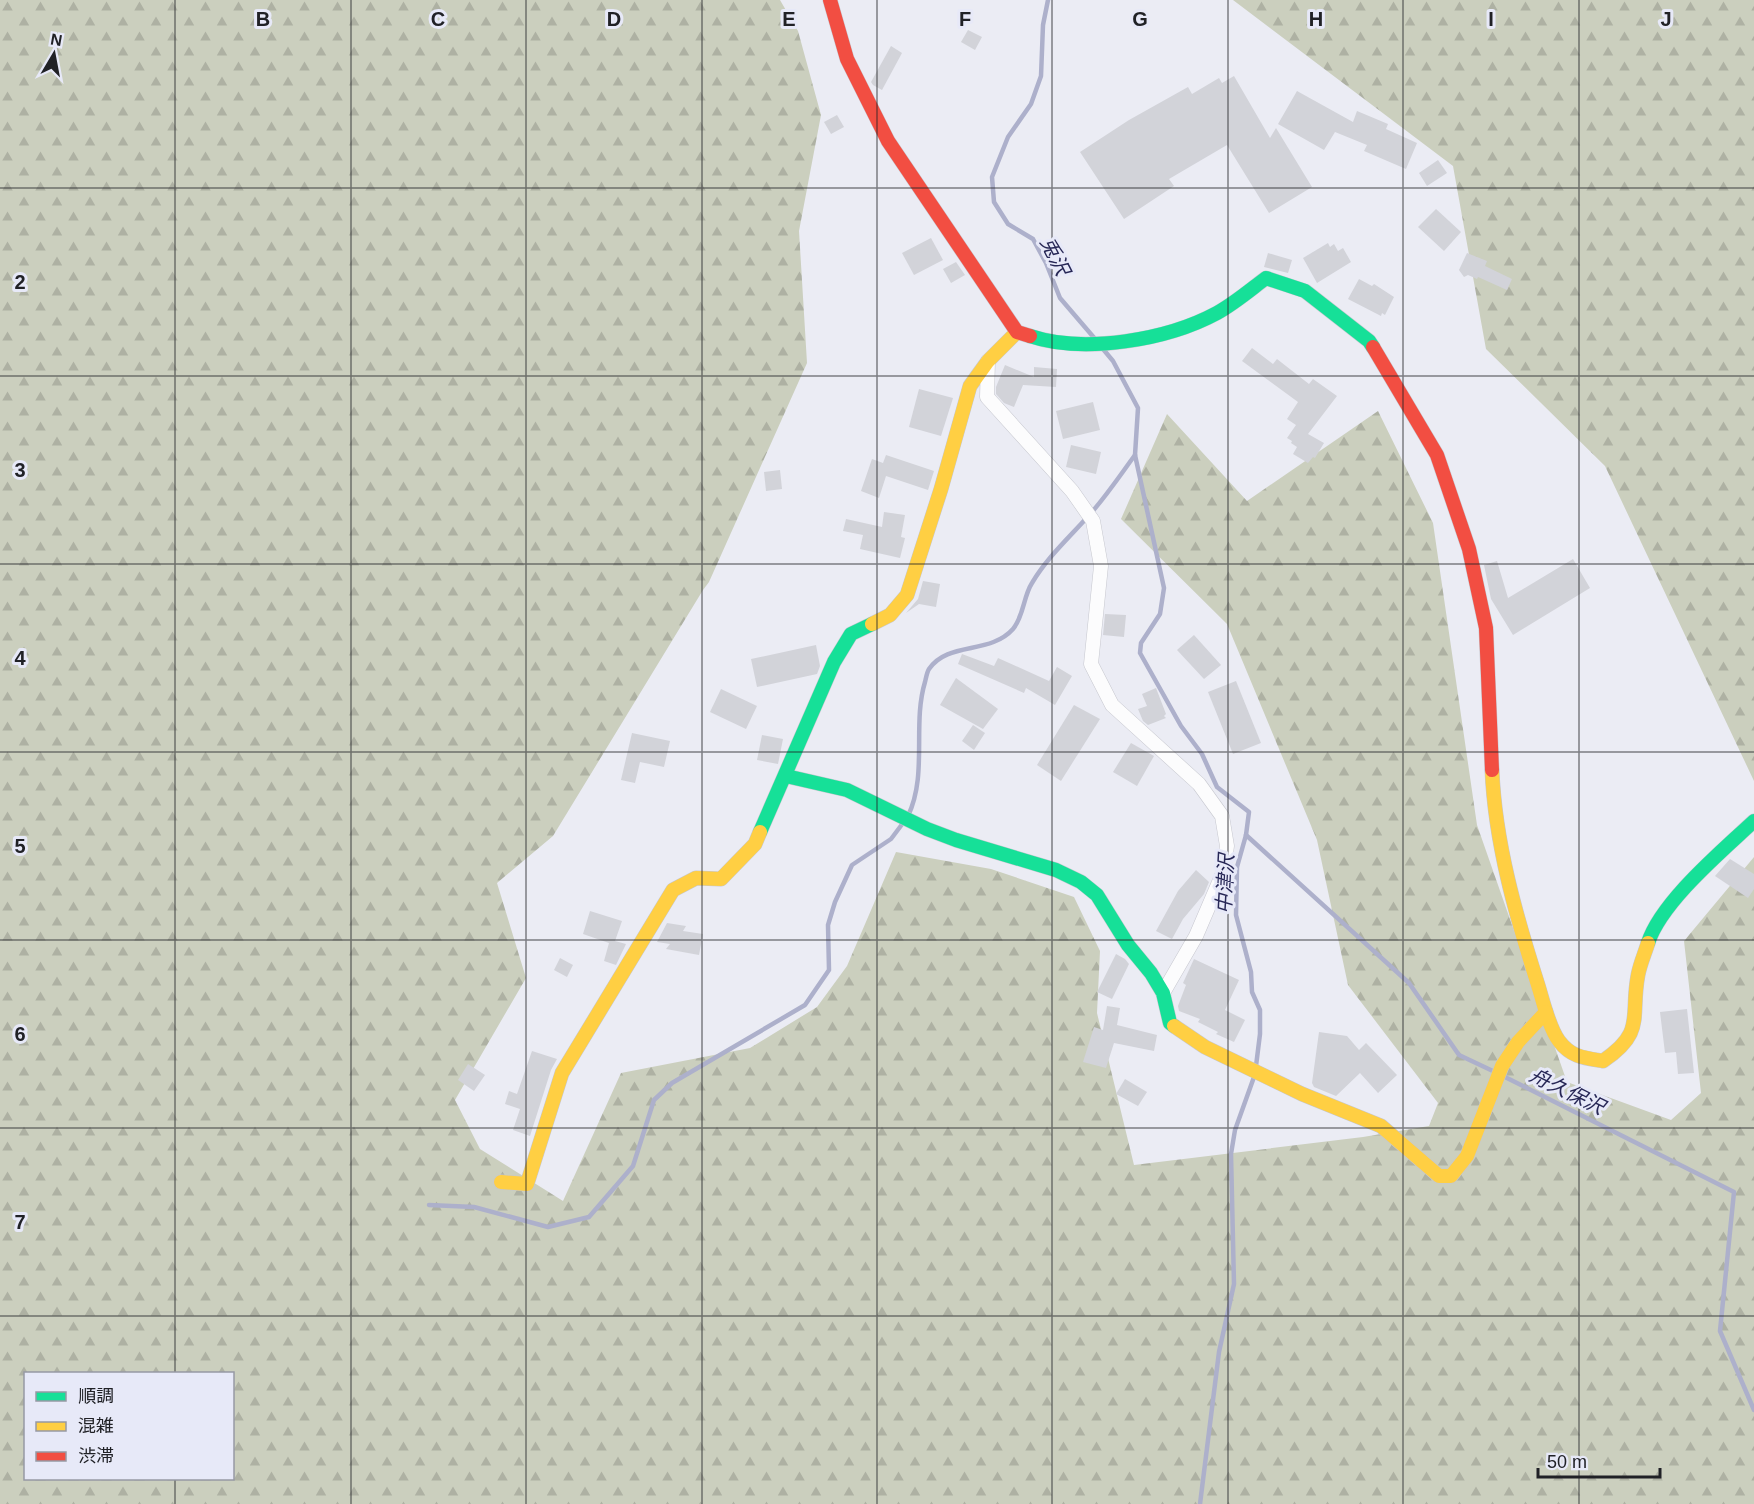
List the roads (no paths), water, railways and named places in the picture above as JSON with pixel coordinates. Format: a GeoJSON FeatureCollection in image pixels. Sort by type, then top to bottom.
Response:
{"type":"FeatureCollection","features":[{"type":"Feature","properties":{"kind":"street"},"geometry":{"type":"LineString","coordinates":[[830,0],[847,59],[888,141],[1017,332],[1054,343],[1100,345],[1133,338],[1173,329],[1210,316],[1266,278],[1305,291],[1369,341],[1437,455],[1469,549],[1486,628],[1493,787],[1506,869],[1517,920],[1546,1012],[1558,1040],[1576,1056],[1603,1061],[1621,1049],[1633,1030],[1638,974],[1651,934],[1671,905],[1696,876],[1754,822]]}},
{"type":"Feature","properties":{"kind":"street"},"geometry":{"type":"LineString","coordinates":[[501,1182],[527,1184],[562,1073],[673,890],[696,878],[721,879],[755,844],[834,662],[851,633],[890,615],[907,595],[941,489],[970,386],[988,361],[1017,332]]}},
{"type":"Feature","properties":{"kind":"street"},"geometry":{"type":"LineString","coordinates":[[988,361],[987,397],[1072,491],[1093,521],[1101,566],[1091,664],[1112,705],[1199,784],[1222,816],[1227,846],[1223,873],[1196,936],[1163,993]]}},
{"type":"Feature","properties":{"kind":"street"},"geometry":{"type":"LineString","coordinates":[[786,776],[847,790],[927,829],[1033,865],[1056,870],[1081,882],[1096,895],[1128,945],[1151,973],[1163,993],[1170,1023],[1205,1047],[1302,1094],[1381,1126],[1439,1176],[1451,1176],[1467,1156],[1502,1066],[1518,1042],[1546,1012]]}},
{"type":"Feature","properties":{"kind":"waterway","name":"兎沢"},"geometry":{"type":"LineString","coordinates":[[1048,0],[1043,25],[1041,76],[1031,104],[1008,137],[992,177],[994,202],[1008,224],[1033,239],[1046,263],[1060,298],[1096,340]]}},
{"type":"Feature","properties":{"kind":"waterway","name":"中津沢"},"geometry":{"type":"LineString","coordinates":[[1103,349],[1113,361],[1138,408],[1135,455],[1164,588],[1160,614],[1141,643],[1140,653],[1181,726],[1202,754],[1217,787],[1249,812],[1246,835],[1237,867],[1236,915],[1251,972],[1252,992],[1260,1010],[1256,1066]]}},
{"type":"Feature","properties":{"kind":"waterway"},"geometry":{"type":"LineString","coordinates":[[908,816],[917,783],[921,698],[929,669],[937,660],[947,655],[993,642],[1004,637],[1013,629],[1017,624],[1029,588],[1038,573],[1097,506],[1135,455]]}},
{"type":"Feature","properties":{"kind":"waterway"},"geometry":{"type":"LineString","coordinates":[[429,1205],[474,1207],[548,1227],[589,1217],[633,1166],[654,1100],[672,1083],[805,1005],[829,970],[828,925],[835,902],[852,865],[891,839],[903,823]]}},
{"type":"Feature","properties":{"kind":"waterway","name":"舟久保沢"},"geometry":{"type":"LineString","coordinates":[[1246,835],[1409,983],[1459,1055],[1495,1072]]}},
{"type":"Feature","properties":{"kind":"waterway","name":"舟久保沢"},"geometry":{"type":"LineString","coordinates":[[1503,1076],[1734,1192],[1720,1331],[1754,1410]]}},
{"type":"Feature","properties":{"kind":"waterway","name":"中津沢"},"geometry":{"type":"LineString","coordinates":[[1200,1504],[1219,1352],[1234,1284],[1231,1154],[1235,1130],[1254,1077]]}}]}
